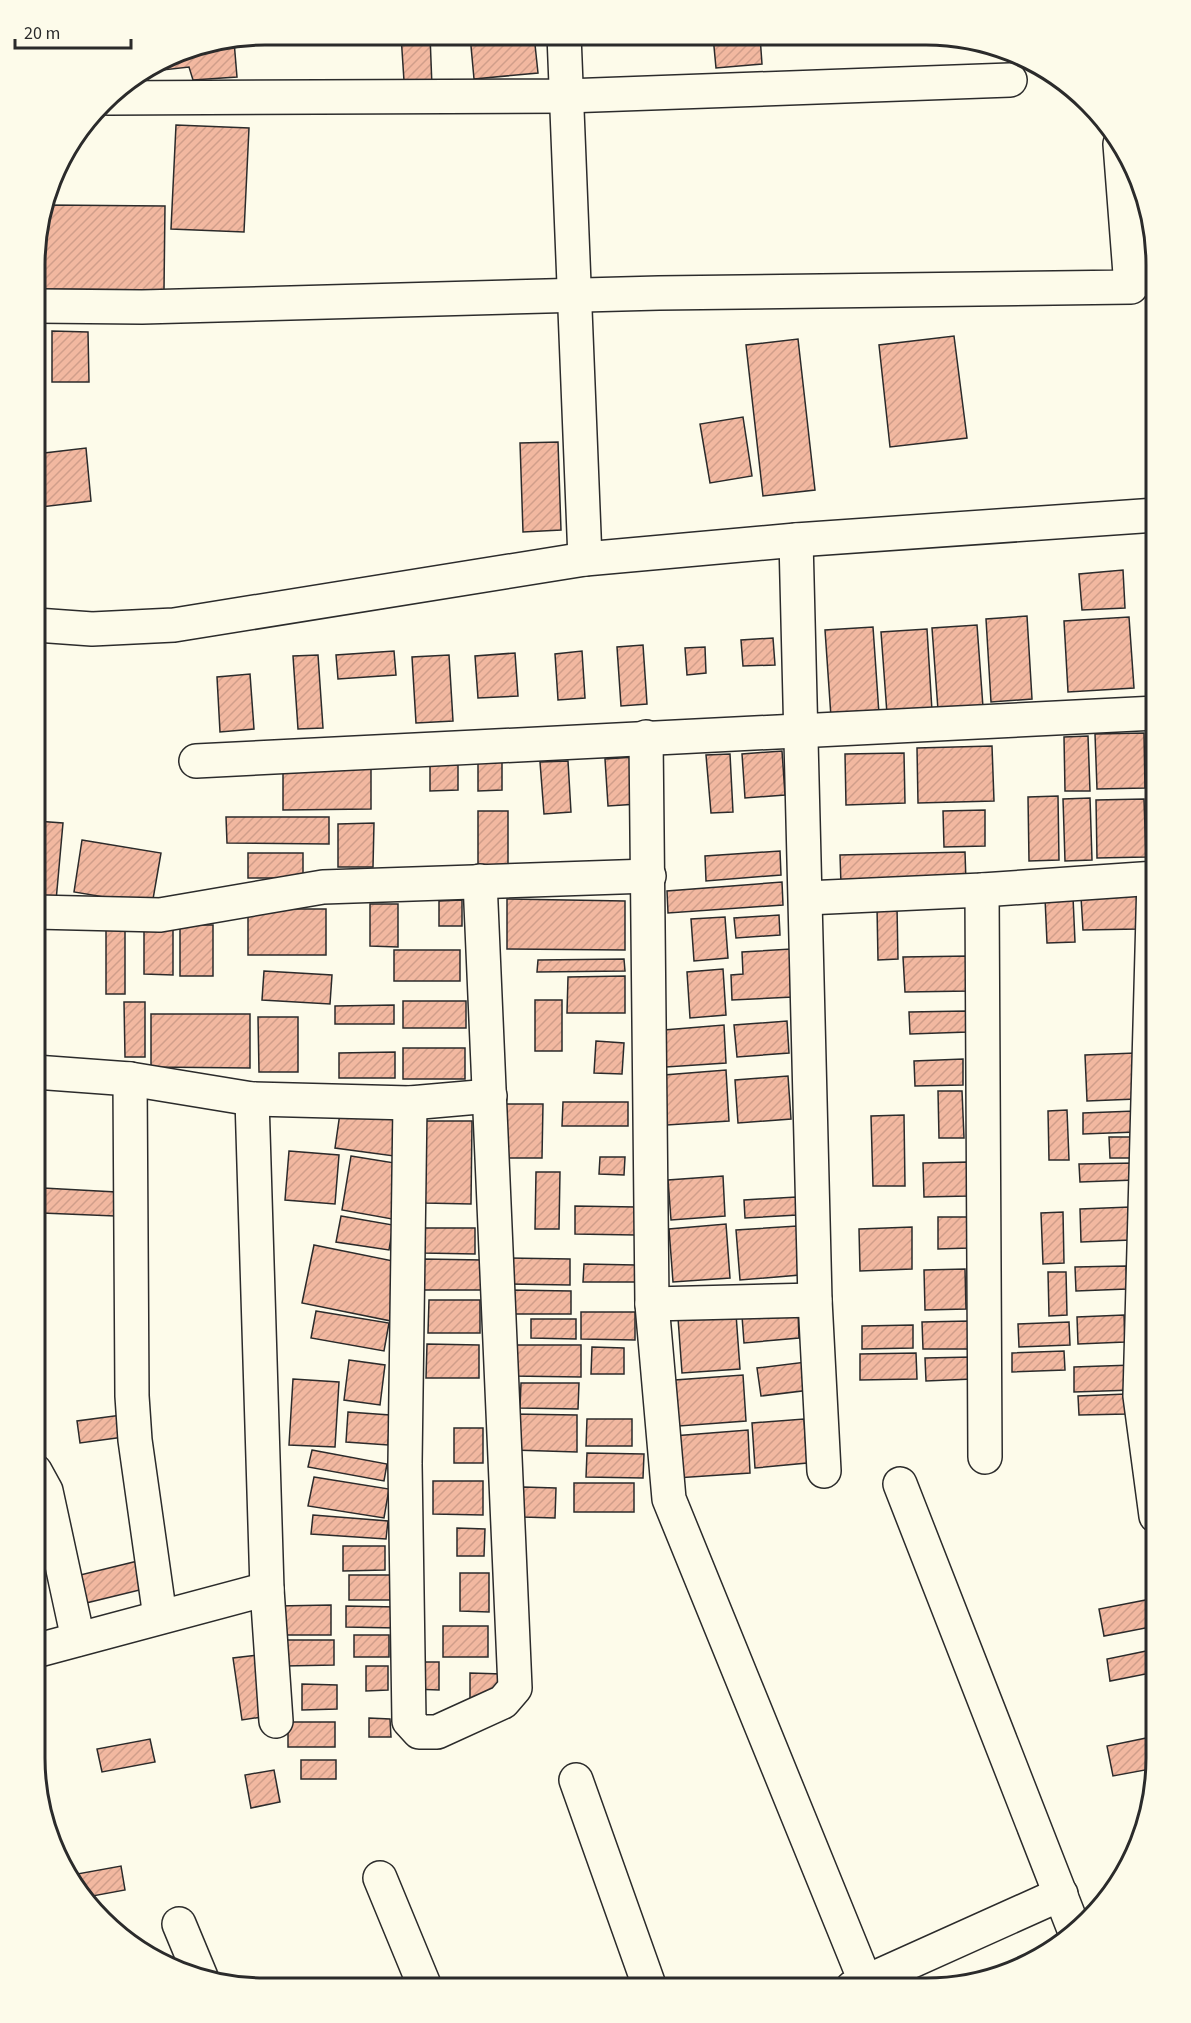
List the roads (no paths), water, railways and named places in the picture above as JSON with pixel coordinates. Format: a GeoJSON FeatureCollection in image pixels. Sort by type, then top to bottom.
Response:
{"type":"FeatureCollection","features":[{"type":"Feature","properties":{"kind":"street"},"geometry":{"type":"LineString","coordinates":[[564,45],[585,559]]}},
{"type":"Feature","properties":{"kind":"street"},"geometry":{"type":"LineString","coordinates":[[123,98],[566,96],[1010,80]]}},
{"type":"Feature","properties":{"kind":"street"},"geometry":{"type":"LineString","coordinates":[[45,306],[154,307],[574,296],[1131,288],[1122,165]]}},
{"type":"Feature","properties":{"kind":"street"},"geometry":{"type":"LineString","coordinates":[[45,626],[92,628],[174,625],[585,559],[796,540],[1146,516]]}},
{"type":"Feature","properties":{"kind":"street"},"geometry":{"type":"LineString","coordinates":[[796,540],[814,1300],[824,1471]]}},
{"type":"Feature","properties":{"kind":"street"},"geometry":{"type":"LineString","coordinates":[[196,761],[646,737],[802,733],[1146,714]]}},
{"type":"Feature","properties":{"kind":"street"},"geometry":{"type":"LineString","coordinates":[[646,737],[652,1305],[669,1499],[859,1978]]}},
{"type":"Feature","properties":{"kind":"street"},"geometry":{"type":"LineString","coordinates":[[45,912],[160,915],[323,887],[649,876]]}},
{"type":"Feature","properties":{"kind":"street"},"geometry":{"type":"LineString","coordinates":[[806,898],[982,890],[1146,879]]}},
{"type":"Feature","properties":{"kind":"street"},"geometry":{"type":"LineString","coordinates":[[410,1103],[405,1464],[409,1721],[419,1732],[437,1732],[503,1702],[515,1688],[480,880]]}},
{"type":"Feature","properties":{"kind":"street"},"geometry":{"type":"LineString","coordinates":[[982,890],[985,1457]]}},
{"type":"Feature","properties":{"kind":"street"},"geometry":{"type":"LineString","coordinates":[[45,1073],[130,1078],[252,1099],[410,1103],[490,1095]]}},
{"type":"Feature","properties":{"kind":"street"},"geometry":{"type":"LineString","coordinates":[[130,1078],[132,1396],[135,1440],[160,1617]]}},
{"type":"Feature","properties":{"kind":"street"},"geometry":{"type":"LineString","coordinates":[[252,1099],[267,1588],[276,1721]]}},
{"type":"Feature","properties":{"kind":"street"},"geometry":{"type":"LineString","coordinates":[[652,1305],[814,1300]]}},
{"type":"Feature","properties":{"kind":"street"},"geometry":{"type":"LineString","coordinates":[[900,1484],[1071,1923]]}},
{"type":"Feature","properties":{"kind":"street"},"geometry":{"type":"LineString","coordinates":[[45,1489],[78,1639]]}},
{"type":"Feature","properties":{"kind":"street"},"geometry":{"type":"LineString","coordinates":[[45,1648],[267,1588]]}},
{"type":"Feature","properties":{"kind":"street"},"geometry":{"type":"LineString","coordinates":[[576,1780],[646,1978]]}},
{"type":"Feature","properties":{"kind":"street"},"geometry":{"type":"LineString","coordinates":[[380,1878],[421,1978]]}},
{"type":"Feature","properties":{"kind":"street"},"geometry":{"type":"LineString","coordinates":[[879,1978],[1060,1894]]}},
{"type":"Feature","properties":{"kind":"street"},"geometry":{"type":"LineString","coordinates":[[179,1924],[197,1967]]}}]}
